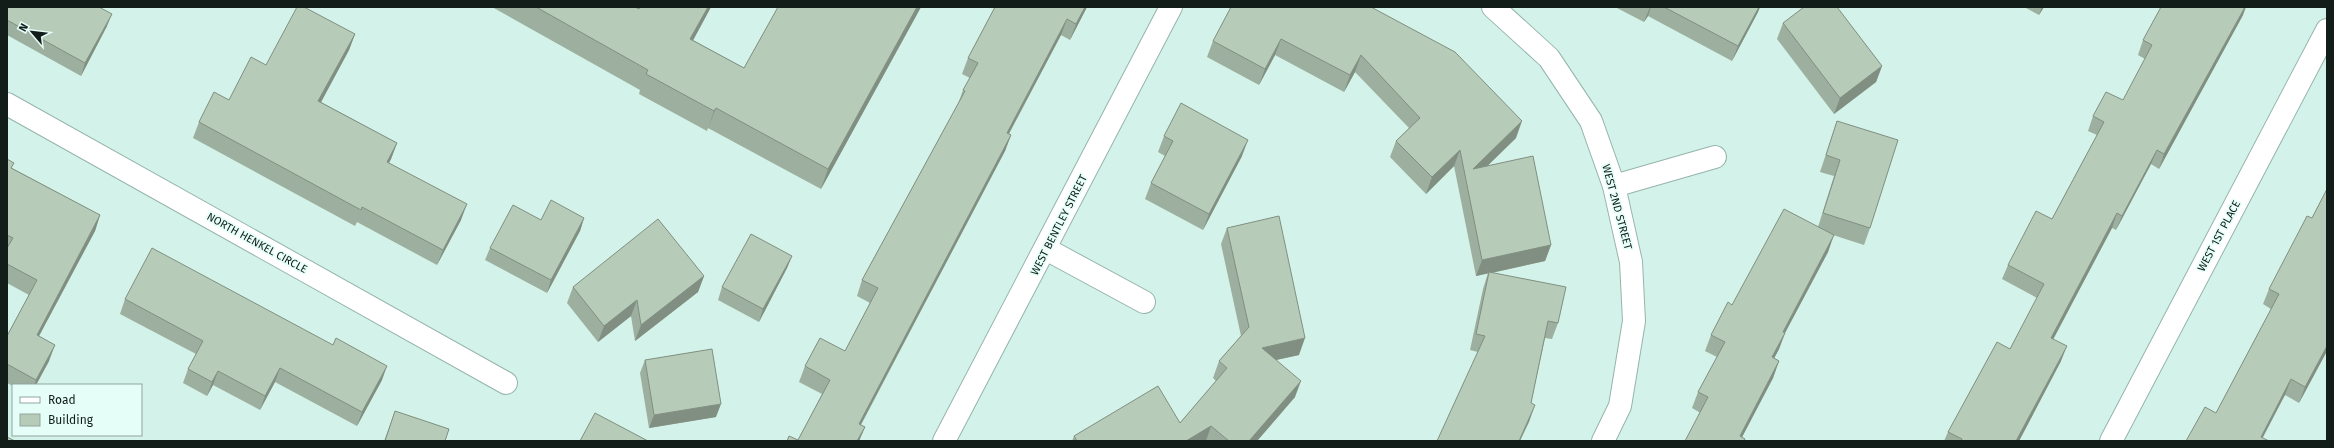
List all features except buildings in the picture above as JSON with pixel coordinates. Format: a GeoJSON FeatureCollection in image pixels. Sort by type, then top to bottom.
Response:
{"type":"FeatureCollection","features":[{"type":"Feature","properties":{"kind":"street","name":"WEST BENTLEY STREET"},"geometry":{"type":"LineString","coordinates":[[944,441],[1046,250],[1171,7]]}},
{"type":"Feature","properties":{"kind":"street","name":"WEST 2ND STREET"},"geometry":{"type":"LineString","coordinates":[[1493,7],[1553,65],[1591,121],[1614,186],[1631,262],[1634,321],[1620,406],[1603,441]]}},
{"type":"Feature","properties":{"kind":"street","name":"WEST 1ST PLACE"},"geometry":{"type":"LineString","coordinates":[[2111,441],[2327,30]]}},
{"type":"Feature","properties":{"kind":"street","name":"NORTH HENKEL CIRCLE"},"geometry":{"type":"LineString","coordinates":[[7,104],[506,383]]}},
{"type":"Feature","properties":{"kind":"street"},"geometry":{"type":"LineString","coordinates":[[1614,186],[1716,157]]}},
{"type":"Feature","properties":{"kind":"street"},"geometry":{"type":"LineString","coordinates":[[1046,250],[1144,302]]}}]}
